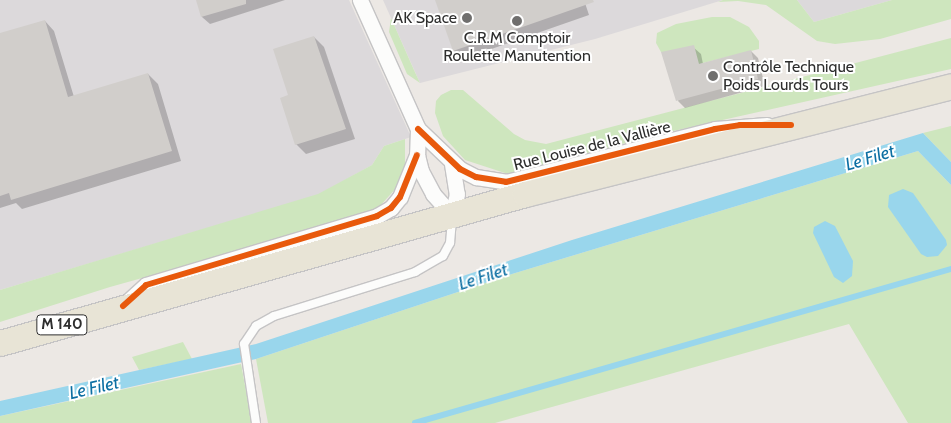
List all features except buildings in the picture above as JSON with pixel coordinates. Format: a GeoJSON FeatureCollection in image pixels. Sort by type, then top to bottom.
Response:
{"type":"FeatureCollection","features":[{"type":"Feature","properties":{"kind":"main road","name":"M 140"},"geometry":{"type":"LineString","coordinates":[[0,343],[123,306],[452,215],[791,125],[951,86]]}},
{"type":"Feature","properties":{"kind":"street","name":"Rue Louise de la Vallière"},"geometry":{"type":"LineString","coordinates":[[360,0],[418,129],[452,164],[476,178],[506,182],[715,129],[740,125],[791,125]]}},
{"type":"Feature","properties":{"kind":"street","name":"Rue Louise de la Vallière"},"geometry":{"type":"LineString","coordinates":[[123,306],[146,285],[378,216],[391,208],[400,197],[417,155],[418,129]]}},
{"type":"Feature","properties":{"kind":"street","name":"Rue Louise de la Vallière"},"geometry":{"type":"LineString","coordinates":[[417,155],[433,194],[452,215]]}},
{"type":"Feature","properties":{"kind":"street"},"geometry":{"type":"LineString","coordinates":[[452,164],[457,194],[452,215]]}},
{"type":"Feature","properties":{"kind":"lane"},"geometry":{"type":"LineString","coordinates":[[256,423],[244,358],[244,344],[256,326],[274,316],[416,272],[443,256],[450,243],[452,215]]}},
{"type":"Feature","properties":{"kind":"shaded area"},"geometry":{"type":"Polygon","coordinates":[[[0,0],[349,0],[411,137],[384,146],[372,165],[318,195],[0,290],[0,0]]]}},
{"type":"Feature","properties":{"kind":"shaded area"},"geometry":{"type":"Polygon","coordinates":[[[383,0],[723,0],[595,39],[420,83],[383,0]]]}},
{"type":"Feature","properties":{"kind":"shaded area"},"geometry":{"type":"Polygon","coordinates":[[[797,0],[892,0],[814,22],[797,0]]]}},
{"type":"Feature","properties":{"kind":"green space"},"geometry":{"type":"Polygon","coordinates":[[[723,0],[797,0],[814,22],[892,0],[951,0],[951,19],[880,39],[835,44],[817,41],[766,5],[738,1],[718,2],[723,0]]]}},
{"type":"Feature","properties":{"kind":"green space"},"geometry":{"type":"Polygon","coordinates":[[[712,17],[730,17],[749,27],[759,41],[759,49],[699,64],[661,52],[656,43],[657,33],[676,24],[712,17]]]}},
{"type":"Feature","properties":{"kind":"green space"},"geometry":{"type":"Polygon","coordinates":[[[391,18],[420,83],[407,74],[389,32],[391,18]]]}},
{"type":"Feature","properties":{"kind":"green space"},"geometry":{"type":"Polygon","coordinates":[[[951,38],[951,69],[660,134],[508,174],[465,160],[443,136],[435,113],[436,101],[441,95],[451,90],[463,90],[514,134],[525,140],[546,144],[951,38]]]}},
{"type":"Feature","properties":{"kind":"green space"},"geometry":{"type":"Polygon","coordinates":[[[951,126],[951,162],[923,133],[951,126]]]}},
{"type":"Feature","properties":{"kind":"green space"},"geometry":{"type":"Polygon","coordinates":[[[405,139],[405,171],[399,185],[379,207],[364,216],[110,287],[0,322],[0,290],[318,194],[372,165],[384,146],[405,139]]]}},
{"type":"Feature","properties":{"kind":"green space"},"geometry":{"type":"Polygon","coordinates":[[[918,151],[951,185],[951,423],[908,423],[849,324],[495,423],[268,423],[256,359],[512,274],[918,151]]]}},
{"type":"Feature","properties":{"kind":"green space"},"geometry":{"type":"Polygon","coordinates":[[[183,342],[192,359],[139,370],[132,357],[183,342]]]}},
{"type":"Feature","properties":{"kind":"green space"},"geometry":{"type":"Polygon","coordinates":[[[241,364],[252,423],[0,423],[0,416],[241,364]]]}},
{"type":"Feature","properties":{"kind":"water","name":"Le Filet"},"geometry":{"type":"Polygon","coordinates":[[[923,133],[951,162],[951,185],[918,151],[512,274],[256,359],[0,416],[0,401],[256,344],[572,240],[923,133]]]}},
{"type":"Feature","properties":{"kind":"water"},"geometry":{"type":"Polygon","coordinates":[[[903,189],[913,193],[946,240],[947,245],[938,256],[927,257],[921,254],[888,207],[889,195],[903,189]]]}},
{"type":"Feature","properties":{"kind":"water"},"geometry":{"type":"Polygon","coordinates":[[[825,221],[835,226],[853,261],[852,276],[843,283],[834,277],[813,233],[814,227],[825,221]]]}},
{"type":"Feature","properties":{"kind":"waterway"},"geometry":{"type":"LineString","coordinates":[[415,423],[951,269]]}},
{"type":"Feature","properties":{"kind":"cycle path"},"geometry":{"type":"LineString","coordinates":[[418,129],[460,169],[476,177],[506,182],[715,129],[740,125],[791,125]]}},
{"type":"Feature","properties":{"kind":"cycle path"},"geometry":{"type":"LineString","coordinates":[[123,306],[146,285],[377,216],[391,208],[400,197],[417,155]]}},
{"type":"Feature","properties":{"kind":"place","name":"AK Space"},"geometry":{"type":"Point","coordinates":[467,18]}},
{"type":"Feature","properties":{"kind":"place","name":"C.R.M Comptoir Roulette Manutention"},"geometry":{"type":"Point","coordinates":[517,21]}},
{"type":"Feature","properties":{"kind":"place","name":"Contrôle Technique Poids Lourds Tours"},"geometry":{"type":"Point","coordinates":[713,76]}}]}
